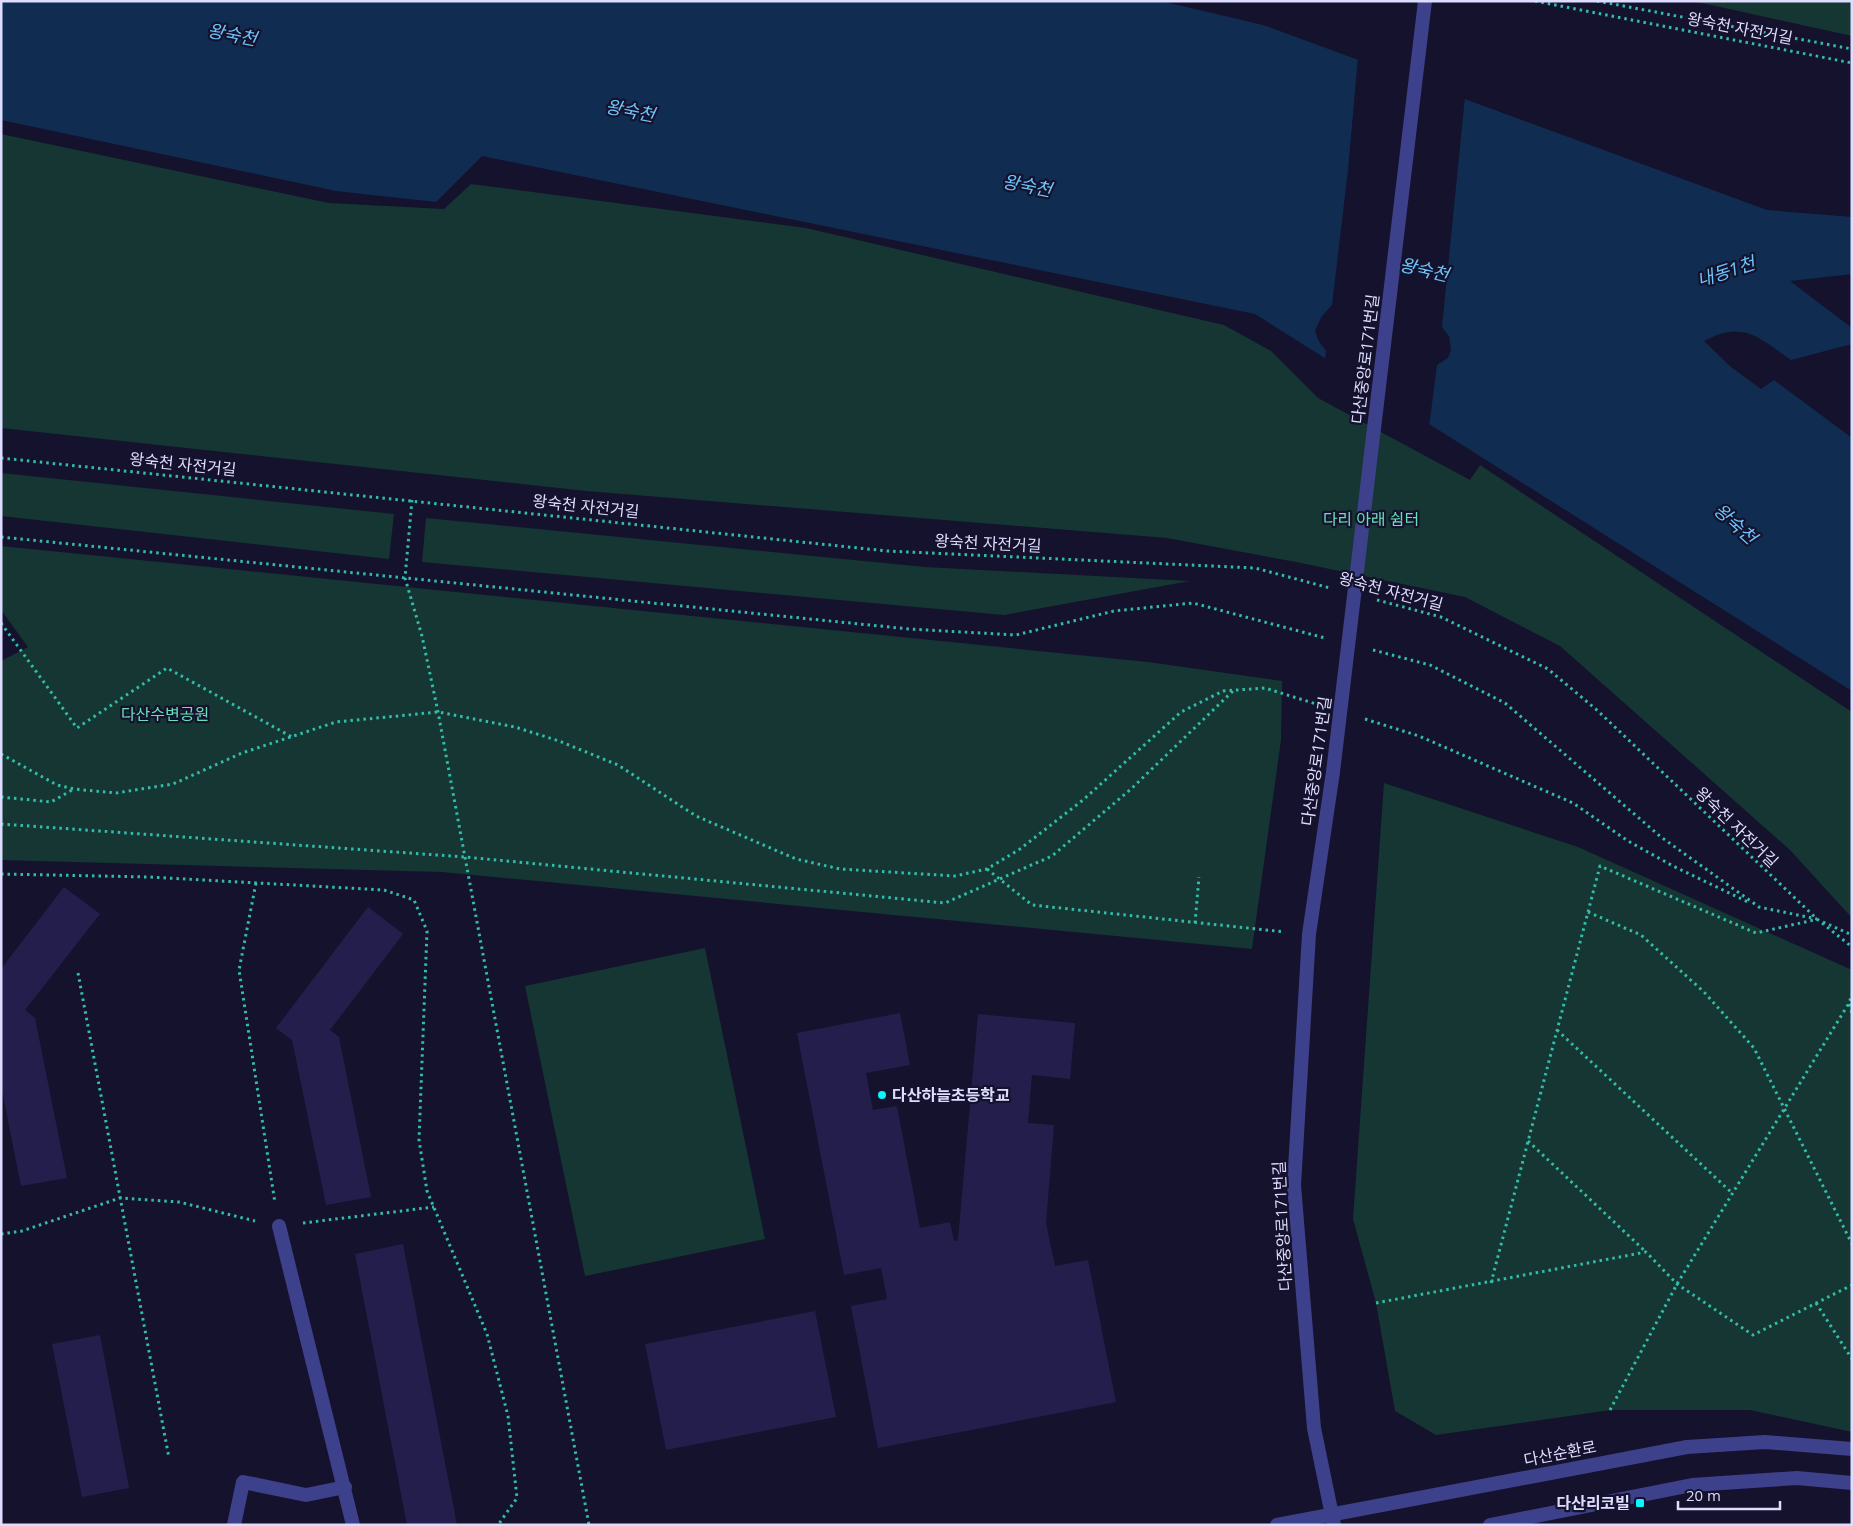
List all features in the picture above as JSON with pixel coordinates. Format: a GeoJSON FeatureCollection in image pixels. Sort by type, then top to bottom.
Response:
{"type":"FeatureCollection","features":[{"type":"Feature","properties":{"kind":"street","name":"다산중앙로171번길"},"geometry":{"type":"LineString","coordinates":[[1333,1520],[1314,1428],[1294,1185],[1309,934],[1333,772],[1425,1]]}},
{"type":"Feature","properties":{"kind":"street"},"geometry":{"type":"LineString","coordinates":[[279,1226],[353,1525]]}},
{"type":"Feature","properties":{"kind":"street","name":"다산순환로"},"geometry":{"type":"LineString","coordinates":[[1277,1525],[1333,1520],[1687,1446],[1765,1442],[1852,1450]]}},
{"type":"Feature","properties":{"kind":"street"},"geometry":{"type":"LineString","coordinates":[[1490,1525],[1692,1485],[1797,1478],[1852,1482]]}},
{"type":"Feature","properties":{"kind":"street"},"geometry":{"type":"LineString","coordinates":[[234,1525],[242,1482],[306,1495],[345,1487]]}},
{"type":"Feature","properties":{"kind":"path","name":"왕숙천 자전거길"},"geometry":{"type":"LineString","coordinates":[[1535,1],[1852,63]]}},
{"type":"Feature","properties":{"kind":"path"},"geometry":{"type":"LineString","coordinates":[[1597,1],[1852,50]]}},
{"type":"Feature","properties":{"kind":"path","name":"왕숙천 자전거길"},"geometry":{"type":"LineString","coordinates":[[1,458],[887,551],[1255,568],[1334,588]]}},
{"type":"Feature","properties":{"kind":"path"},"geometry":{"type":"LineString","coordinates":[[412,500],[405,578],[422,636],[438,712],[589,1525]]}},
{"type":"Feature","properties":{"kind":"path"},"geometry":{"type":"LineString","coordinates":[[1,536],[909,629],[1016,635],[1114,611],[1193,603],[1326,638]]}},
{"type":"Feature","properties":{"kind":"path","name":"왕숙천 자전거길"},"geometry":{"type":"LineString","coordinates":[[1369,598],[1441,617],[1548,669],[1598,711],[1817,919],[1852,947]]}},
{"type":"Feature","properties":{"kind":"path"},"geometry":{"type":"LineString","coordinates":[[1,623],[77,728],[167,668],[292,736]]}},
{"type":"Feature","properties":{"kind":"path"},"geometry":{"type":"LineString","coordinates":[[1364,648],[1430,665],[1506,703],[1661,837],[1759,907]]}},
{"type":"Feature","properties":{"kind":"path"},"geometry":{"type":"LineString","coordinates":[[1,754],[57,785],[74,789],[116,793],[173,784],[242,753],[336,722],[438,712],[514,727],[559,741],[618,765],[696,816],[796,859],[840,869],[894,874],[955,876],[987,869],[1020,849],[1083,800],[1182,712],[1223,691],[1265,688],[1319,705]]}},
{"type":"Feature","properties":{"kind":"path"},"geometry":{"type":"LineString","coordinates":[[1,824],[465,857],[946,903],[1000,881],[1052,856],[1131,789],[1234,690]]}},
{"type":"Feature","properties":{"kind":"path"},"geometry":{"type":"LineString","coordinates":[[1355,716],[1419,736],[1573,803],[1628,841],[1658,858],[1759,907],[1817,919],[1852,935]]}},
{"type":"Feature","properties":{"kind":"path"},"geometry":{"type":"LineString","coordinates":[[1,798],[51,802],[74,789]]}},
{"type":"Feature","properties":{"kind":"path"},"geometry":{"type":"LineString","coordinates":[[1490,1283],[1600,866],[1756,933],[1817,919]]}},
{"type":"Feature","properties":{"kind":"path"},"geometry":{"type":"LineString","coordinates":[[987,869],[1032,905],[1309,934]]}},
{"type":"Feature","properties":{"kind":"path"},"geometry":{"type":"LineString","coordinates":[[1,874],[149,877],[384,890],[414,900],[427,931],[419,1140],[427,1191],[487,1334],[508,1416],[517,1498],[498,1525]]}},
{"type":"Feature","properties":{"kind":"path"},"geometry":{"type":"LineString","coordinates":[[1195,923],[1199,877]]}},
{"type":"Feature","properties":{"kind":"path"},"geometry":{"type":"LineString","coordinates":[[256,883],[239,970],[279,1226]]}},
{"type":"Feature","properties":{"kind":"path"},"geometry":{"type":"LineString","coordinates":[[1588,912],[1641,936],[1704,992],[1754,1048],[1852,1244]]}},
{"type":"Feature","properties":{"kind":"path"},"geometry":{"type":"LineString","coordinates":[[78,973],[168,1458]]}},
{"type":"Feature","properties":{"kind":"path"},"geometry":{"type":"LineString","coordinates":[[1610,1410],[1677,1284],[1849,1003],[1852,994]]}},
{"type":"Feature","properties":{"kind":"path"},"geometry":{"type":"LineString","coordinates":[[1849,1003],[1852,1013]]}},
{"type":"Feature","properties":{"kind":"path"},"geometry":{"type":"LineString","coordinates":[[1557,1030],[1732,1193]]}},
{"type":"Feature","properties":{"kind":"path"},"geometry":{"type":"LineString","coordinates":[[1528,1141],[1646,1252],[1677,1284],[1752,1335],[1852,1284]]}},
{"type":"Feature","properties":{"kind":"path"},"geometry":{"type":"LineString","coordinates":[[1,1234],[22,1230],[120,1198],[179,1202],[279,1226],[434,1207]]}},
{"type":"Feature","properties":{"kind":"path"},"geometry":{"type":"LineString","coordinates":[[1376,1304],[1646,1252]]}},
{"type":"Feature","properties":{"kind":"path"},"geometry":{"type":"LineString","coordinates":[[1816,1303],[1852,1359]]}},
{"type":"Feature","properties":{"kind":"green space"},"geometry":{"type":"Polygon","coordinates":[[[1689,1],[1852,1],[1852,36],[1711,5],[1689,1]]]}},
{"type":"Feature","properties":{"kind":"green space","name":"다리 아래 쉼터"},"geometry":{"type":"Polygon","coordinates":[[[1,134],[329,203],[444,209],[471,184],[806,228],[1224,325],[1271,351],[1318,398],[1470,480],[1480,465],[1852,712],[1852,918],[1790,850],[1560,646],[1465,597],[1296,562],[1167,538],[586,491],[1,428],[1,134]]]}},
{"type":"Feature","properties":{"kind":"green space"},"geometry":{"type":"Polygon","coordinates":[[[1,473],[394,514],[389,559],[1,516],[1,473]]]}},
{"type":"Feature","properties":{"kind":"green space"},"geometry":{"type":"Polygon","coordinates":[[[426,518],[925,567],[1190,581],[1004,615],[422,562],[426,518]]]}},
{"type":"Feature","properties":{"kind":"green space","name":"다산수변공원"},"geometry":{"type":"Polygon","coordinates":[[[1,546],[1148,662],[1282,681],[1281,740],[1252,949],[442,872],[1,860],[1,661],[28,647],[1,610],[1,546]]]}},
{"type":"Feature","properties":{"kind":"green space"},"geometry":{"type":"Polygon","coordinates":[[[1384,783],[1578,847],[1852,970],[1852,1432],[1750,1410],[1611,1410],[1436,1435],[1395,1411],[1376,1303],[1353,1219],[1384,783]]]}},
{"type":"Feature","properties":{"kind":"green space"},"geometry":{"type":"Polygon","coordinates":[[[705,948],[765,1239],[585,1276],[525,986],[705,948]]]}},
{"type":"Feature","properties":{"kind":"water"},"geometry":{"type":"Polygon","coordinates":[[[1,1],[1161,1],[1263,25],[1767,210],[1852,217],[1852,274],[1790,281],[1852,328],[1852,344],[1791,360],[1760,338],[1750,334],[1730,332],[1704,341],[1731,367],[1761,389],[1774,380],[1852,438],[1852,691],[1255,314],[482,156],[436,202],[336,191],[1,120],[1,1]]]}},
{"type":"Feature","properties":{"kind":"pier"},"geometry":{"type":"Polygon","coordinates":[[[1358,57],[1465,97],[1442,327],[1449,336],[1451,350],[1448,358],[1437,365],[1429,427],[1325,361],[1326,351],[1318,340],[1315,330],[1322,316],[1332,305],[1348,170],[1358,57]]]}},
{"type":"Feature","properties":{"kind":"building"},"geometry":{"type":"Polygon","coordinates":[[[64,887],[100,914],[25,1010],[35,1018],[67,1178],[21,1186],[1,1085],[1,969],[64,887]]]}},
{"type":"Feature","properties":{"kind":"building"},"geometry":{"type":"Polygon","coordinates":[[[368,907],[403,934],[330,1030],[339,1037],[371,1197],[326,1205],[292,1040],[276,1028],[368,907]]]}},
{"type":"Feature","properties":{"kind":"building"},"geometry":{"type":"Polygon","coordinates":[[[900,1013],[910,1065],[866,1073],[873,1110],[897,1106],[920,1228],[950,1222],[954,1241],[958,1240],[978,1014],[1075,1023],[1070,1079],[1032,1075],[1028,1123],[1054,1125],[1046,1223],[1055,1266],[1088,1260],[1116,1402],[878,1448],[851,1306],[887,1299],[881,1268],[844,1275],[797,1033],[900,1013]]]}},
{"type":"Feature","properties":{"kind":"building"},"geometry":{"type":"Polygon","coordinates":[[[403,1244],[457,1525],[407,1525],[355,1254],[403,1244]]]}},
{"type":"Feature","properties":{"kind":"building"},"geometry":{"type":"Polygon","coordinates":[[[815,1311],[836,1417],[666,1450],[645,1344],[815,1311]]]}},
{"type":"Feature","properties":{"kind":"building"},"geometry":{"type":"Polygon","coordinates":[[[100,1335],[129,1488],[82,1497],[52,1344],[100,1335]]]}},
{"type":"Feature","properties":{"kind":"place","name":"다산하늘초등학교"},"geometry":{"type":"Point","coordinates":[882,1095]}},
{"type":"Feature","properties":{"kind":"place","name":"다산리코빌"},"geometry":{"type":"Point","coordinates":[1640,1503]}},
{"type":"Feature","properties":{"kind":"water label","name":"왕숙천"},"geometry":{"type":"Point","coordinates":[232,35]}},
{"type":"Feature","properties":{"kind":"water label","name":"왕숙천"},"geometry":{"type":"Point","coordinates":[630,111]}},
{"type":"Feature","properties":{"kind":"water label","name":"왕숙천"},"geometry":{"type":"Point","coordinates":[1027,186]}},
{"type":"Feature","properties":{"kind":"water label","name":"왕숙천"},"geometry":{"type":"Point","coordinates":[1424,270]}},
{"type":"Feature","properties":{"kind":"water label","name":"내동1천"},"geometry":{"type":"Point","coordinates":[1726,272]}},
{"type":"Feature","properties":{"kind":"water label","name":"왕숙천"},"geometry":{"type":"Point","coordinates":[1735,524]}}]}
